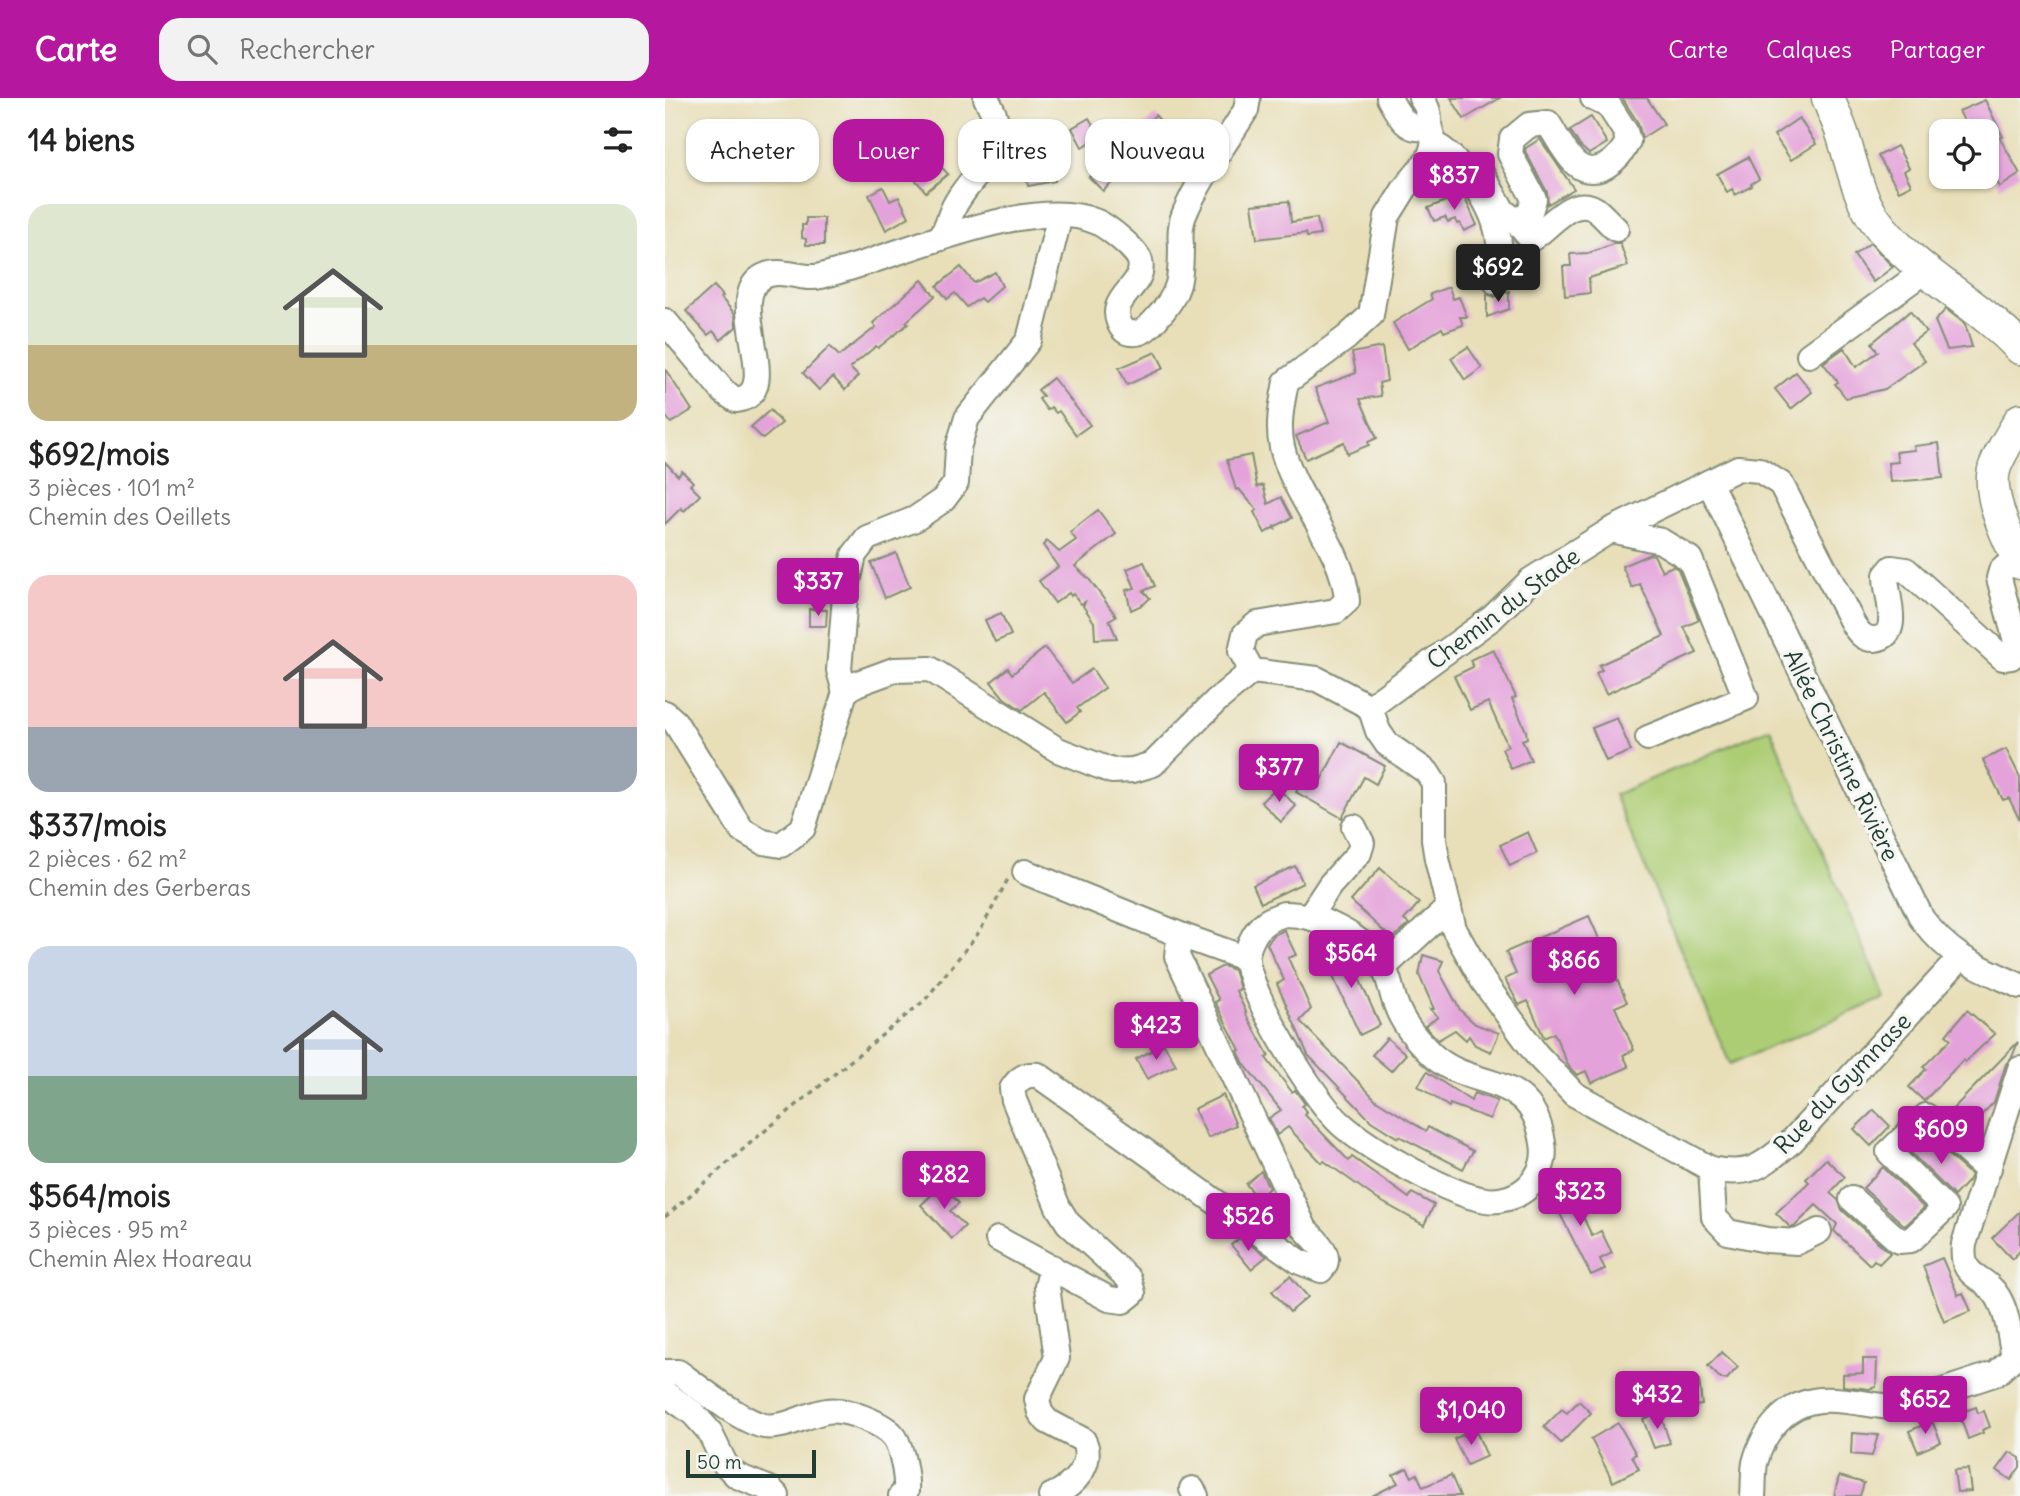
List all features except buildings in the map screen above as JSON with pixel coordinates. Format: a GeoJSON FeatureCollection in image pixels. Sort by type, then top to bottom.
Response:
{"type":"FeatureCollection","features":[{"type":"Feature","properties":{"kind":"main road"},"geometry":{"type":"LineString","coordinates":[[1828,98],[1856,179],[1872,215],[1898,248],[2020,348]]}},
{"type":"Feature","properties":{"kind":"main road"},"geometry":{"type":"LineString","coordinates":[[2019,558],[2002,523],[1993,489],[1993,476],[1995,465],[2020,420]]}},
{"type":"Feature","properties":{"kind":"street"},"geometry":{"type":"LineString","coordinates":[[940,238],[949,225],[957,202],[996,150],[1000,132],[997,119],[986,98]]}},
{"type":"Feature","properties":{"kind":"street"},"geometry":{"type":"LineString","coordinates":[[665,321],[724,391],[736,400],[746,399],[752,394],[757,372],[749,297],[753,285],[762,276],[784,272],[818,277],[940,238],[1033,214],[1060,215],[1098,223],[1135,250],[1140,261],[1140,270],[1136,281],[1118,307],[1118,319],[1123,329],[1130,333],[1141,332],[1172,302],[1179,283],[1183,218],[1246,110],[1248,98]]}},
{"type":"Feature","properties":{"kind":"street"},"geometry":{"type":"LineString","coordinates":[[1389,98],[1401,120],[1415,129],[1425,128],[1476,187],[1493,218],[1499,242],[1496,282]]}},
{"type":"Feature","properties":{"kind":"street"},"geometry":{"type":"LineString","coordinates":[[1252,671],[1241,651],[1245,634],[1257,624],[1336,611],[1347,601],[1346,582],[1297,487],[1281,447],[1279,415],[1286,382],[1346,338],[1371,315],[1387,218],[1405,188],[1429,159],[1430,117],[1421,98]]}},
{"type":"Feature","properties":{"kind":"street"},"geometry":{"type":"LineString","coordinates":[[1515,220],[1529,215],[1534,199],[1510,154],[1511,138],[1529,125],[1548,122],[1576,164],[1589,170],[1602,169],[1622,154],[1628,141],[1625,131],[1609,106],[1593,98]]}},
{"type":"Feature","properties":{"kind":"street"},"geometry":{"type":"LineString","coordinates":[[1463,169],[1479,169],[1503,211],[1515,220],[1531,239],[1543,233],[1567,210],[1578,205],[1594,208],[1616,229]]}},
{"type":"Feature","properties":{"kind":"street"},"geometry":{"type":"LineString","coordinates":[[665,713],[675,722],[743,830],[763,842],[781,845],[803,828],[845,692],[839,670],[845,596],[854,555],[867,538],[915,519],[943,500],[955,483],[958,448],[967,418],[1029,340],[1060,215]]}},
{"type":"Feature","properties":{"kind":"street"},"geometry":{"type":"LineString","coordinates":[[1809,355],[1926,270]]}},
{"type":"Feature","properties":{"kind":"street","name":"Chemin du Stade"},"geometry":{"type":"LineString","coordinates":[[1370,707],[1492,618],[1531,580],[1611,530],[1738,468],[1759,470],[1781,484],[1853,624],[1869,639],[1878,639],[1890,629],[1892,621],[1886,575],[1892,568],[1898,567],[1906,570],[2003,658],[2011,657],[2018,649],[1999,578],[2001,570],[2019,558]]}},
{"type":"Feature","properties":{"kind":"street","name":"Allée Christine Rivière"},"geometry":{"type":"LineString","coordinates":[[1709,482],[1922,919],[1936,938],[1960,958],[2020,986]]}},
{"type":"Feature","properties":{"kind":"street"},"geometry":{"type":"LineString","coordinates":[[1611,530],[1661,541],[1690,559],[1746,698],[1648,738]]}},
{"type":"Feature","properties":{"kind":"street"},"geometry":{"type":"LineString","coordinates":[[845,692],[856,684],[894,670],[930,669],[1058,750],[1112,771],[1133,770],[1153,764],[1216,701],[1252,671],[1317,679],[1370,707],[1378,731],[1387,744],[1427,772],[1434,783],[1434,840],[1449,907],[1384,967]]}},
{"type":"Feature","properties":{"kind":"street"},"geometry":{"type":"LineString","coordinates":[[1310,917],[1330,885],[1359,853],[1361,843],[1354,827]]}},
{"type":"Feature","properties":{"kind":"street"},"geometry":{"type":"LineString","coordinates":[[1025,872],[1247,959]]}},
{"type":"Feature","properties":{"kind":"street","name":"Rue du Gymnase"},"geometry":{"type":"LineString","coordinates":[[1449,907],[1454,929],[1483,981],[1537,1055],[1574,1094],[1711,1169],[1732,1173],[1751,1171],[1792,1141],[1960,958]]}},
{"type":"Feature","properties":{"kind":"street"},"geometry":{"type":"LineString","coordinates":[[1284,914],[1310,917],[1337,927],[1384,967],[1395,1005],[1407,1028],[1433,1056],[1482,1081],[1504,1087],[1521,1096],[1542,1133],[1545,1155],[1539,1176],[1525,1190],[1499,1202],[1473,1199],[1394,1161],[1341,1124],[1305,1080],[1254,988],[1247,959],[1250,943],[1265,922],[1284,914]]}},
{"type":"Feature","properties":{"kind":"street"},"geometry":{"type":"LineString","coordinates":[[998,1239],[1109,1299],[1123,1301],[1133,1293],[1129,1279],[1068,1223],[1058,1207],[1014,1100],[1012,1089],[1018,1079],[1027,1074],[1038,1075],[1059,1089],[1300,1262],[1321,1270],[1325,1266],[1327,1259],[1324,1250],[1305,1229],[1177,956],[1183,936]]}},
{"type":"Feature","properties":{"kind":"street"},"geometry":{"type":"LineString","coordinates":[[1753,1496],[1755,1465],[1764,1438],[1783,1414],[1803,1403],[1820,1400],[1891,1407],[1997,1373],[2017,1358],[1997,1296],[1990,1286],[1966,1269],[1963,1259],[1964,1244],[2020,1069]]}},
{"type":"Feature","properties":{"kind":"street"},"geometry":{"type":"LineString","coordinates":[[1852,1199],[1899,1241],[1911,1240],[1945,1208],[1889,1152],[1926,1116],[1982,1166],[1989,1168]]}},
{"type":"Feature","properties":{"kind":"street"},"geometry":{"type":"LineString","coordinates":[[1711,1169],[1714,1217],[1728,1232],[1767,1240],[1797,1242],[1819,1231]]}},
{"type":"Feature","properties":{"kind":"street"},"geometry":{"type":"LineString","coordinates":[[1051,1496],[1077,1478],[1086,1464],[1088,1452],[1083,1440],[1047,1420],[1040,1412],[1037,1399],[1057,1358],[1047,1287],[1052,1267]]}},
{"type":"Feature","properties":{"kind":"street"},"geometry":{"type":"LineString","coordinates":[[665,1372],[678,1371],[746,1419],[765,1426],[802,1419],[826,1410],[843,1410],[878,1425],[895,1438],[907,1480],[906,1491],[901,1496]]}},
{"type":"Feature","properties":{"kind":"street"},"geometry":{"type":"LineString","coordinates":[[665,1393],[693,1413],[709,1431],[725,1464],[737,1476],[770,1489],[776,1496]]}},
{"type":"Feature","properties":{"kind":"path"},"geometry":{"type":"LineString","coordinates":[[665,1217],[755,1139],[925,1000],[980,931],[1010,875],[1016,869],[1025,872]]}},
{"type":"Feature","properties":{"kind":"green space"},"geometry":{"type":"Polygon","coordinates":[[[1770,728],[1885,998],[1730,1064],[1614,795],[1770,728]]]}}]}
